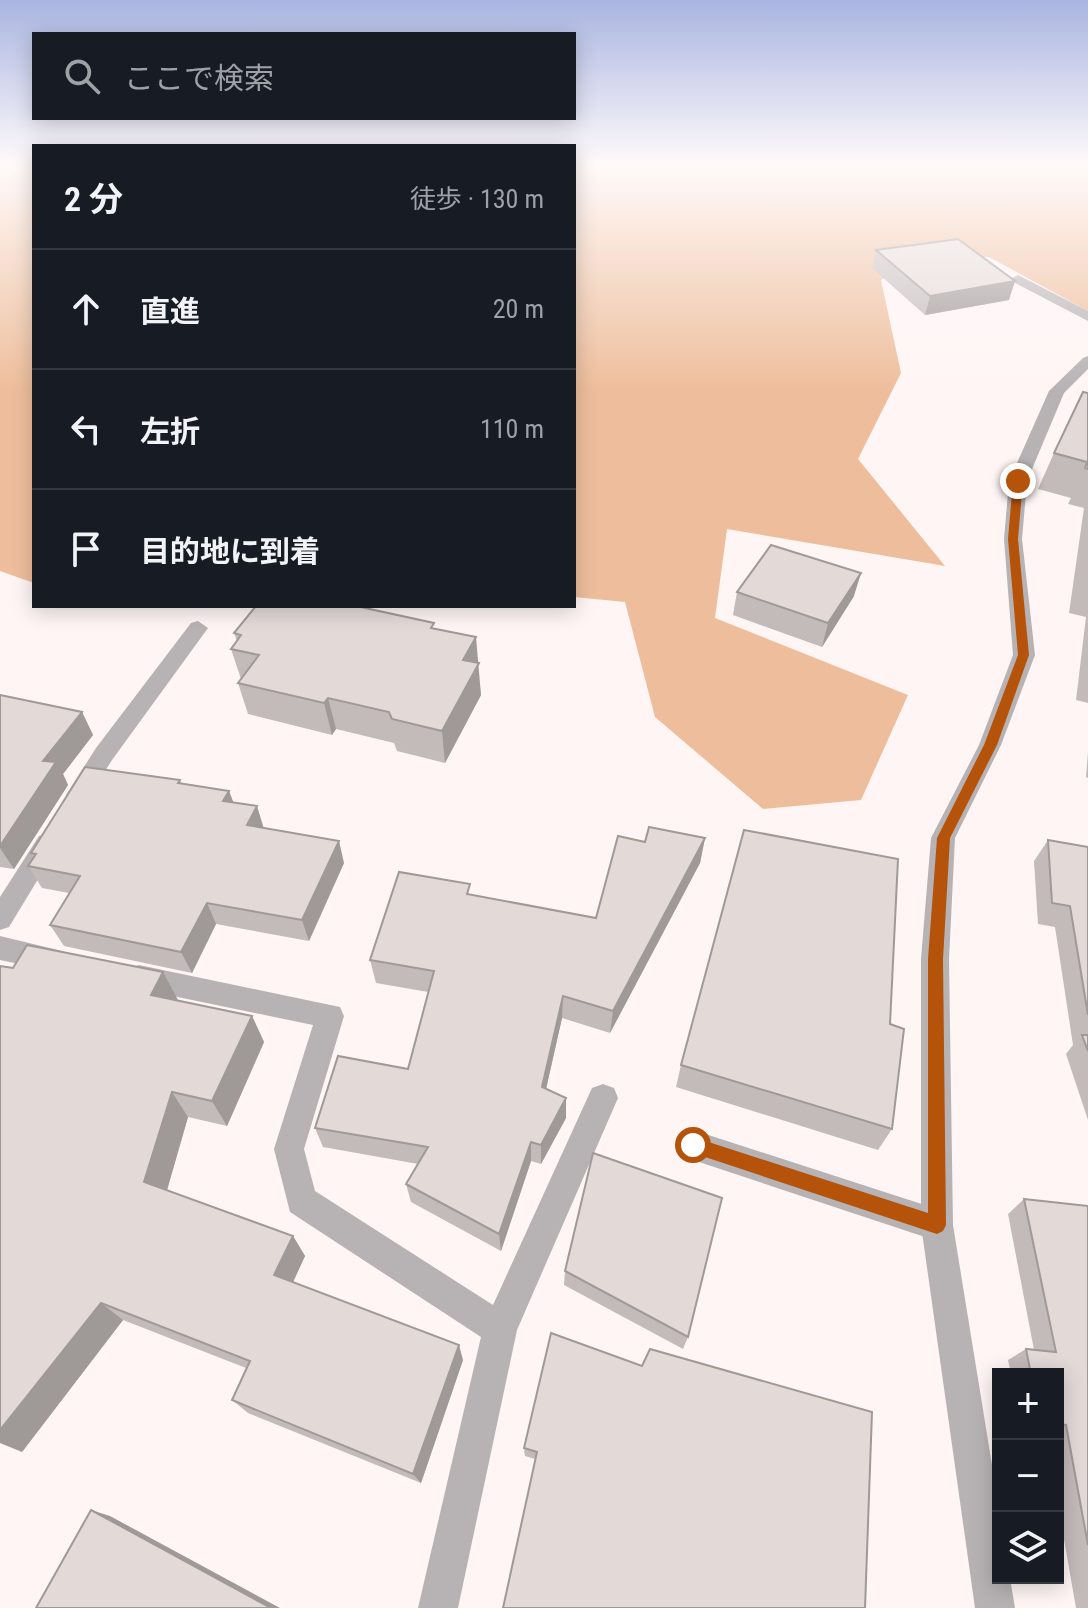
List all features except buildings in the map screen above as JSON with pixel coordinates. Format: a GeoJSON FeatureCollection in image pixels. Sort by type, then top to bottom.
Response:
{"type":"FeatureCollection","features":[{"type":"Feature","properties":{"kind":"street"},"geometry":{"type":"LineString","coordinates":[[1018,279],[1088,317]]}},
{"type":"Feature","properties":{"kind":"street"},"geometry":{"type":"LineString","coordinates":[[995,1608],[937,1225],[935,959],[943,838],[990,745],[1024,655],[1013,539],[1018,481],[1057,391],[1088,361]]}},
{"type":"Feature","properties":{"kind":"street"},"geometry":{"type":"LineString","coordinates":[[0,919],[104,754],[198,628]]}},
{"type":"Feature","properties":{"kind":"street"},"geometry":{"type":"LineString","coordinates":[[0,948],[75,963]]}},
{"type":"Feature","properties":{"kind":"street"},"geometry":{"type":"LineString","coordinates":[[105,970],[330,1016],[289,1149],[301,1201],[500,1329]]}},
{"type":"Feature","properties":{"kind":"street"},"geometry":{"type":"LineString","coordinates":[[438,1608],[500,1329],[603,1098]]}},
{"type":"Feature","properties":{"kind":"street"},"geometry":{"type":"LineString","coordinates":[[693,1145],[937,1225]]}},
{"type":"Feature","properties":{"kind":"shaded area"},"geometry":{"type":"Polygon","coordinates":[[[0,241],[32,241],[32,582],[0,571],[0,241]]]}},
{"type":"Feature","properties":{"kind":"shaded area"},"geometry":{"type":"Polygon","coordinates":[[[576,241],[1088,241],[1088,311],[989,257],[915,255],[881,280],[901,373],[858,459],[945,566],[727,529],[715,618],[908,695],[861,800],[763,809],[655,717],[625,602],[576,597],[576,241]]]}},
{"type":"Feature","properties":{"kind":"route"},"geometry":{"type":"LineString","coordinates":[[693,1145],[937,1225],[935,959],[943,838],[990,745],[1024,655],[1013,539],[1018,481]]}}]}
